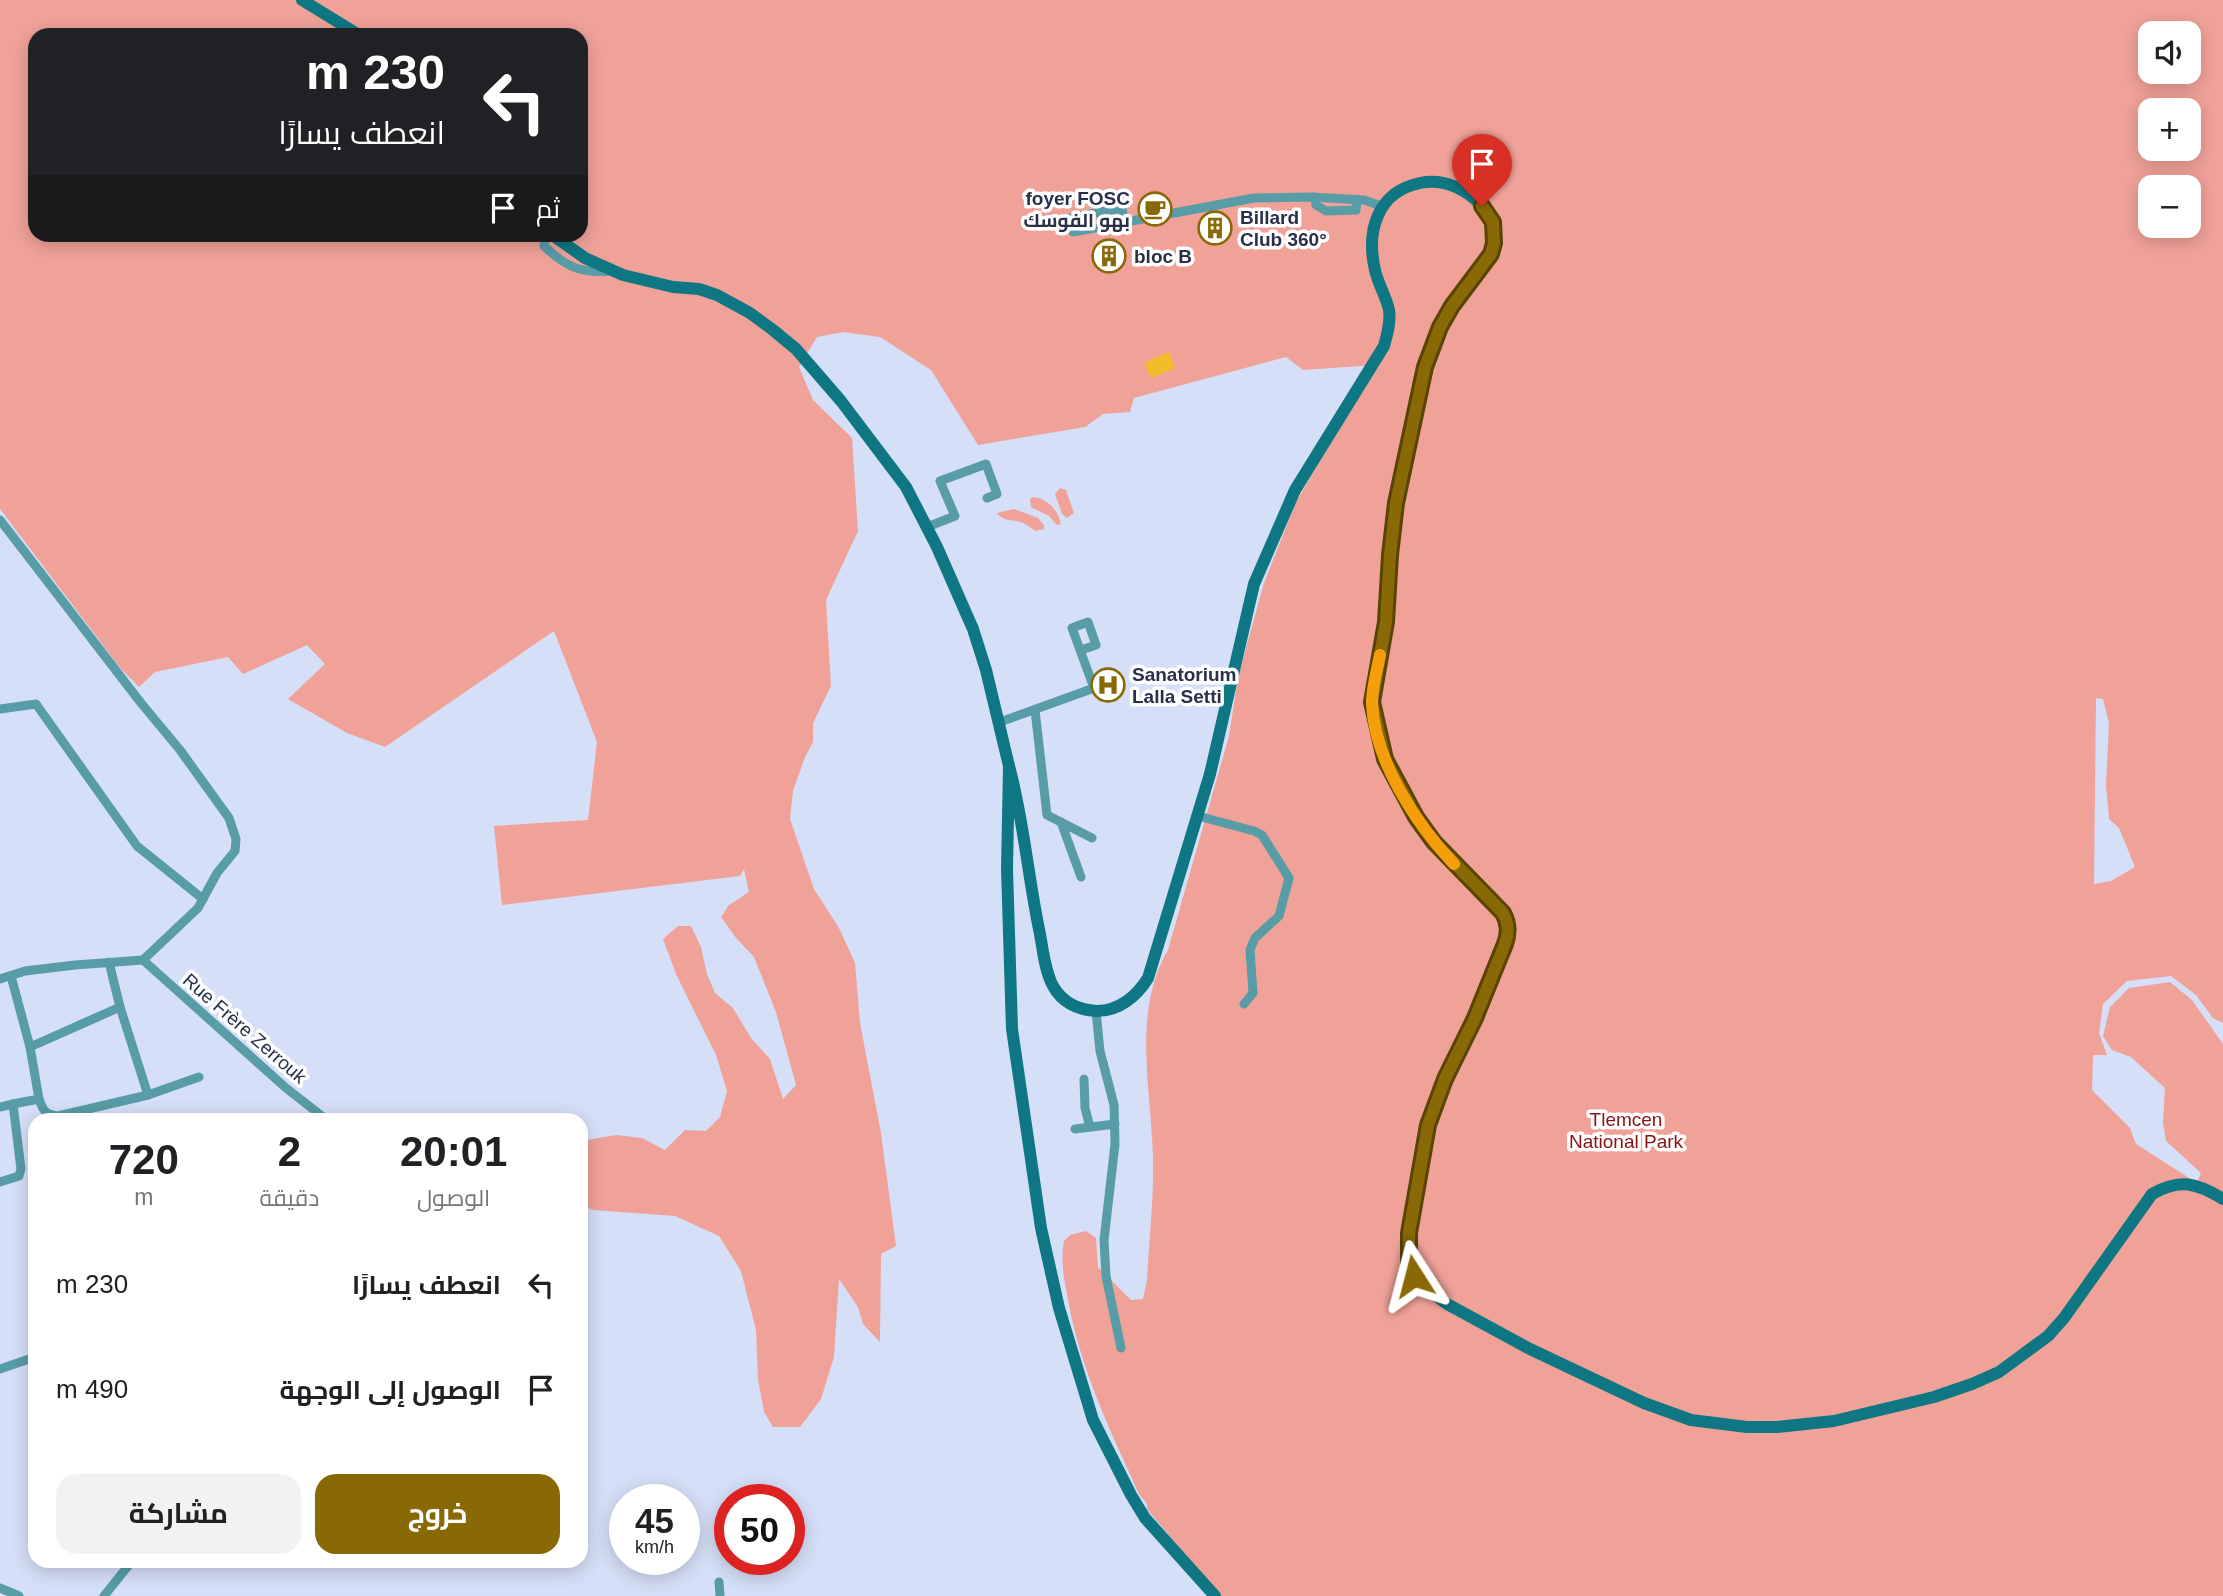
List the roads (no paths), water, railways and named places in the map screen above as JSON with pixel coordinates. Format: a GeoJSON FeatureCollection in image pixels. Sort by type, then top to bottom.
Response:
{"type":"FeatureCollection","features":[{"type":"Feature","properties":{"kind":"main road"},"geometry":{"type":"LineString","coordinates":[[302,0],[348,28]]}},
{"type":"Feature","properties":{"kind":"main road"},"geometry":{"type":"LineString","coordinates":[[562,242],[612,271],[644,282],[699,289],[717,295],[750,313],[796,349],[841,401],[905,487],[928,527],[973,629],[1000,722],[1021,817],[1048,974],[1062,998],[1072,1005],[1096,1011],[1122,1004],[1136,995],[1148,978],[1198,816],[1254,583],[1299,482],[1384,346],[1389,310],[1375,268],[1373,250],[1381,206],[1389,198],[1421,183],[1443,182],[1463,190],[1482,206],[1493,222],[1491,254],[1452,306],[1440,327],[1425,367],[1396,503],[1386,622],[1372,702],[1385,759],[1416,817],[1434,842],[1503,913],[1507,921],[1508,936],[1475,1018],[1445,1079],[1428,1125],[1409,1243],[1409,1266],[1420,1284],[1447,1304],[1530,1349],[1599,1383],[1673,1414],[1691,1420],[1747,1427],[1807,1425],[1934,1397],[1999,1372],[2036,1347],[2064,1318],[2152,1195],[2171,1184],[2179,1183],[2199,1187],[2223,1199]]}},
{"type":"Feature","properties":{"kind":"main road"},"geometry":{"type":"LineString","coordinates":[[1009,766],[1007,869],[1012,1029],[1041,1228],[1059,1308],[1080,1382],[1106,1449],[1145,1518],[1214,1596]]}},
{"type":"Feature","properties":{"kind":"street"},"geometry":{"type":"LineString","coordinates":[[1124,222],[1122,208],[1070,218],[1073,232],[1254,198],[1315,197],[1373,202],[1381,206]]}},
{"type":"Feature","properties":{"kind":"street"},"geometry":{"type":"LineString","coordinates":[[928,527],[955,516],[940,481],[986,464],[997,494],[987,498]]}},
{"type":"Feature","properties":{"kind":"street"},"geometry":{"type":"LineString","coordinates":[[0,520],[180,750],[229,818],[236,839],[235,851],[217,873],[198,908],[143,960],[24,971],[0,979]]}},
{"type":"Feature","properties":{"kind":"street"},"geometry":{"type":"LineString","coordinates":[[1000,722],[1094,688],[1080,650]]}},
{"type":"Feature","properties":{"kind":"street"},"geometry":{"type":"LineString","coordinates":[[0,709],[36,704],[137,846],[203,899]]}},
{"type":"Feature","properties":{"kind":"street"},"geometry":{"type":"LineString","coordinates":[[1035,710],[1047,815],[1092,838]]}},
{"type":"Feature","properties":{"kind":"street"},"geometry":{"type":"LineString","coordinates":[[1198,816],[1262,835],[1289,878],[1279,916],[1255,939],[1250,950],[1253,993],[1244,1004]]}},
{"type":"Feature","properties":{"kind":"street"},"geometry":{"type":"LineString","coordinates":[[1060,822],[1081,877]]}},
{"type":"Feature","properties":{"kind":"street","name":"Rue Frère Zerrouk"},"geometry":{"type":"LineString","coordinates":[[143,960],[286,1088],[318,1113]]}},
{"type":"Feature","properties":{"kind":"street"},"geometry":{"type":"LineString","coordinates":[[109,962],[120,1007],[148,1095]]}},
{"type":"Feature","properties":{"kind":"street"},"geometry":{"type":"LineString","coordinates":[[11,976],[30,1047],[39,1099],[42,1110],[46,1113]]}},
{"type":"Feature","properties":{"kind":"street"},"geometry":{"type":"LineString","coordinates":[[30,1047],[120,1007]]}},
{"type":"Feature","properties":{"kind":"street"},"geometry":{"type":"LineString","coordinates":[[1096,1011],[1100,1051],[1114,1105],[1115,1144],[1104,1240],[1106,1276],[1121,1348]]}},
{"type":"Feature","properties":{"kind":"street"},"geometry":{"type":"LineString","coordinates":[[71,1113],[148,1095],[199,1077]]}},
{"type":"Feature","properties":{"kind":"street"},"geometry":{"type":"LineString","coordinates":[[1084,1079],[1085,1108],[1090,1127]]}},
{"type":"Feature","properties":{"kind":"street"},"geometry":{"type":"LineString","coordinates":[[0,1107],[39,1099]]}},
{"type":"Feature","properties":{"kind":"street"},"geometry":{"type":"LineString","coordinates":[[0,1182],[19,1176],[22,1169],[13,1104]]}},
{"type":"Feature","properties":{"kind":"street"},"geometry":{"type":"LineString","coordinates":[[1075,1129],[1115,1124]]}},
{"type":"Feature","properties":{"kind":"street"},"geometry":{"type":"LineString","coordinates":[[0,1369],[28,1359]]}},
{"type":"Feature","properties":{"kind":"street"},"geometry":{"type":"LineString","coordinates":[[104,1596],[126,1568]]}},
{"type":"Feature","properties":{"kind":"street"},"geometry":{"type":"LineString","coordinates":[[719,1582],[720,1596]]}},
{"type":"Feature","properties":{"kind":"street"},"geometry":{"type":"LineString","coordinates":[[0,1588],[19,1596]]}},
{"type":"Feature","properties":{"kind":"place","name":"foyer FOSC بهو الفوسك"},"geometry":{"type":"Point","coordinates":[1155,209]}},
{"type":"Feature","properties":{"kind":"place","name":"Billard Club 360°"},"geometry":{"type":"Point","coordinates":[1215,228]}},
{"type":"Feature","properties":{"kind":"place","name":"bloc B"},"geometry":{"type":"Point","coordinates":[1109,256]}},
{"type":"Feature","properties":{"kind":"place","name":"Sanatorium Lalla Setti"},"geometry":{"type":"Point","coordinates":[1108,685]}},
{"type":"Feature","properties":{"kind":"park label","name":"Tlemcen National Park"},"geometry":{"type":"Point","coordinates":[1626,1130]}}]}
